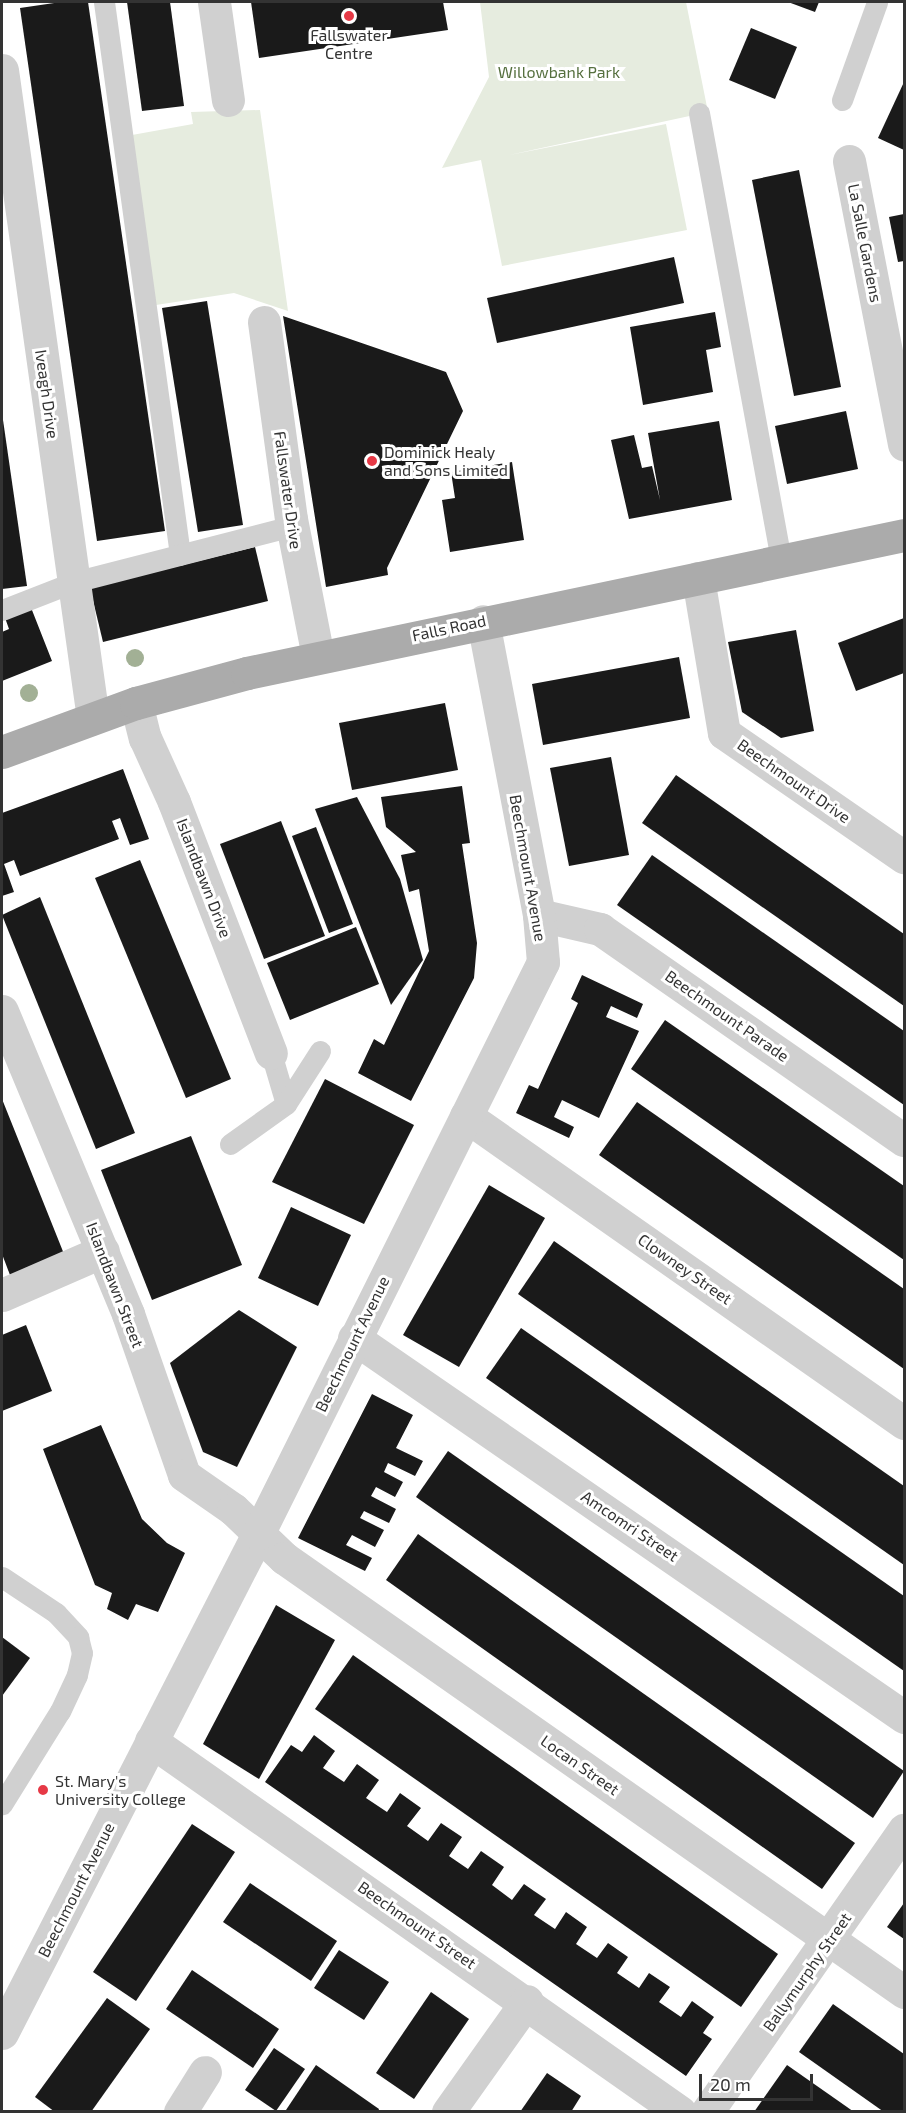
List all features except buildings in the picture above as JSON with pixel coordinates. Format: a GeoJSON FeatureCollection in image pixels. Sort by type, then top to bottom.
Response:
{"type":"FeatureCollection","features":[{"type":"Feature","properties":{"kind":"main road","name":"Falls Road"},"geometry":{"type":"LineString","coordinates":[[2,752],[136,703],[318,657],[904,535]]}},
{"type":"Feature","properties":{"kind":"street"},"geometry":{"type":"LineString","coordinates":[[214,2],[228,100]]}},
{"type":"Feature","properties":{"kind":"street","name":"Iveagh Drive"},"geometry":{"type":"LineString","coordinates":[[2,70],[93,718]]}},
{"type":"Feature","properties":{"kind":"street","name":"La Salle Gardens"},"geometry":{"type":"LineString","coordinates":[[849,161],[893,322],[904,445]]}},
{"type":"Feature","properties":{"kind":"street","name":"Fallswater Drive"},"geometry":{"type":"LineString","coordinates":[[264,322],[292,526],[318,657]]}},
{"type":"Feature","properties":{"kind":"street","name":"Beechmount Drive"},"geometry":{"type":"LineString","coordinates":[[698,578],[724,733],[904,857]]}},
{"type":"Feature","properties":{"kind":"street","name":"Beechmount Avenue"},"geometry":{"type":"LineString","coordinates":[[2,2033],[12,1992],[151,1741],[258,1534],[543,962],[539,915],[483,621]]}},
{"type":"Feature","properties":{"kind":"street","name":"Islandbawn Drive"},"geometry":{"type":"LineString","coordinates":[[136,703],[145,738],[174,802],[271,1053]]}},
{"type":"Feature","properties":{"kind":"street","name":"Beechmount Parade"},"geometry":{"type":"LineString","coordinates":[[539,915],[600,928],[904,1140]]}},
{"type":"Feature","properties":{"kind":"street","name":"Islandbawn Street"},"geometry":{"type":"LineString","coordinates":[[2,1011],[103,1251],[184,1475],[233,1509],[258,1534]]}},
{"type":"Feature","properties":{"kind":"street","name":"Clowney Street"},"geometry":{"type":"LineString","coordinates":[[466,1116],[904,1423]]}},
{"type":"Feature","properties":{"kind":"street"},"geometry":{"type":"LineString","coordinates":[[2,1295],[103,1251]]}},
{"type":"Feature","properties":{"kind":"street","name":"Amcomri Street"},"geometry":{"type":"LineString","coordinates":[[354,1338],[904,1717]]}},
{"type":"Feature","properties":{"kind":"street","name":"Locan Street"},"geometry":{"type":"LineString","coordinates":[[258,1534],[284,1558],[904,1992]]}},
{"type":"Feature","properties":{"kind":"street","name":"Beechmount Street"},"geometry":{"type":"LineString","coordinates":[[151,1741],[527,2001],[680,2112]]}},
{"type":"Feature","properties":{"kind":"street","name":"Ballymurphy Street"},"geometry":{"type":"LineString","coordinates":[[707,2112],[904,1830]]}},
{"type":"Feature","properties":{"kind":"street"},"geometry":{"type":"LineString","coordinates":[[448,2112],[527,2001]]}},
{"type":"Feature","properties":{"kind":"street"},"geometry":{"type":"LineString","coordinates":[[185,2110],[205,2072]]}},
{"type":"Feature","properties":{"kind":"lane"},"geometry":{"type":"LineString","coordinates":[[104,2],[180,555]]}},
{"type":"Feature","properties":{"kind":"lane"},"geometry":{"type":"LineString","coordinates":[[842,100],[877,2]]}},
{"type":"Feature","properties":{"kind":"lane"},"geometry":{"type":"LineString","coordinates":[[699,113],[781,560]]}},
{"type":"Feature","properties":{"kind":"lane"},"geometry":{"type":"LineString","coordinates":[[2,610],[74,582],[292,526]]}},
{"type":"Feature","properties":{"kind":"lane"},"geometry":{"type":"LineString","coordinates":[[230,1144],[286,1104],[320,1051]]}},
{"type":"Feature","properties":{"kind":"lane"},"geometry":{"type":"LineString","coordinates":[[271,1053],[286,1104]]}},
{"type":"Feature","properties":{"kind":"lane"},"geometry":{"type":"LineString","coordinates":[[2,1577],[56,1613],[78,1637],[82,1653],[77,1675],[60,1711],[2,1804]]}},
{"type":"Feature","properties":{"kind":"green space","name":"Willowbank Park"},"geometry":{"type":"Polygon","coordinates":[[[480,2],[686,2],[708,112],[504,156],[666,124],[687,230],[502,266],[481,160],[442,168],[489,77],[480,2]]]}},
{"type":"Feature","properties":{"kind":"green space"},"geometry":{"type":"Polygon","coordinates":[[[260,110],[288,311],[234,293],[156,305],[132,135],[193,124],[191,112],[260,110]]]}},
{"type":"Feature","properties":{"kind":"place","name":"Fallswater Centre"},"geometry":{"type":"Point","coordinates":[349,16]}},
{"type":"Feature","properties":{"kind":"place","name":"Dominick Healy and Sons Limited"},"geometry":{"type":"Point","coordinates":[372,461]}},
{"type":"Feature","properties":{"kind":"place","name":"St. Mary's University College"},"geometry":{"type":"Point","coordinates":[43,1790]}}]}
